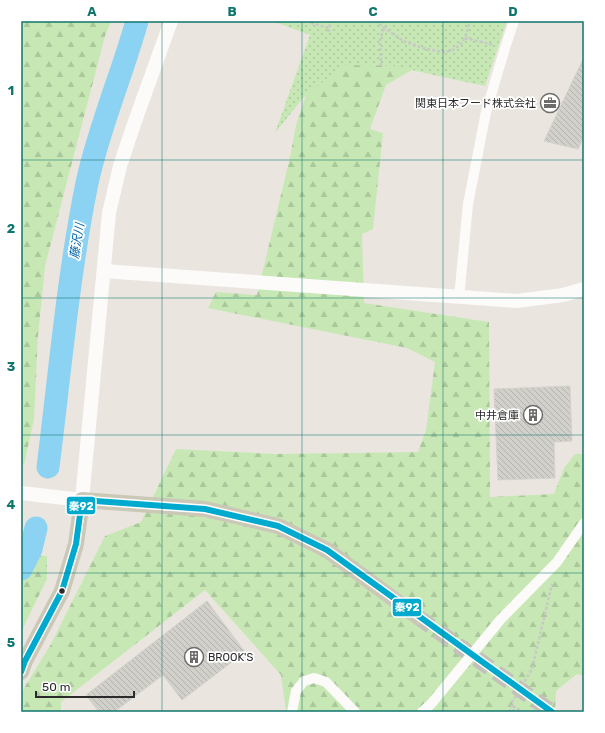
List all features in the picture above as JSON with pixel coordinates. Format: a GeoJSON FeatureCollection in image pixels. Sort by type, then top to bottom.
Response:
{"type":"FeatureCollection","features":[{"type":"Feature","properties":{"kind":"main road"},"geometry":{"type":"LineString","coordinates":[[21,672],[25,661],[62,591],[76,544],[82,500],[205,509],[278,526],[326,550],[418,617]]}},
{"type":"Feature","properties":{"kind":"street"},"geometry":{"type":"LineString","coordinates":[[21,493],[82,500],[109,213],[120,166],[172,21]]}},
{"type":"Feature","properties":{"kind":"street"},"geometry":{"type":"LineString","coordinates":[[459,298],[468,204],[486,112],[514,21]]}},
{"type":"Feature","properties":{"kind":"street"},"geometry":{"type":"LineString","coordinates":[[104,271],[459,298],[517,301],[562,295],[584,289]]}},
{"type":"Feature","properties":{"kind":"street"},"geometry":{"type":"LineString","coordinates":[[422,712],[431,704],[501,619],[557,562],[584,523]]}},
{"type":"Feature","properties":{"kind":"street"},"geometry":{"type":"LineString","coordinates":[[292,712],[296,691],[304,681],[314,678],[326,682],[355,712]]}},
{"type":"Feature","properties":{"kind":"path"},"geometry":{"type":"LineString","coordinates":[[328,32],[331,21]]}},
{"type":"Feature","properties":{"kind":"path"},"geometry":{"type":"LineString","coordinates":[[375,21],[403,40],[426,49],[445,52],[453,50],[460,45],[465,38],[470,21]]}},
{"type":"Feature","properties":{"kind":"path"},"geometry":{"type":"LineString","coordinates":[[311,23],[329,28]]}},
{"type":"Feature","properties":{"kind":"path"},"geometry":{"type":"LineString","coordinates":[[381,66],[380,40],[384,28]]}},
{"type":"Feature","properties":{"kind":"path"},"geometry":{"type":"LineString","coordinates":[[465,38],[505,48]]}},
{"type":"Feature","properties":{"kind":"path"},"geometry":{"type":"LineString","coordinates":[[509,712],[512,706],[511,704],[532,669],[557,562]]}},
{"type":"Feature","properties":{"kind":"path"},"geometry":{"type":"LineString","coordinates":[[512,706],[514,712]]}},
{"type":"Feature","properties":{"kind":"path"},"geometry":{"type":"LineString","coordinates":[[512,706],[523,712]]}},
{"type":"Feature","properties":{"kind":"green space"},"geometry":{"type":"Polygon","coordinates":[[[21,21],[111,21],[105,36],[45,266],[38,336],[34,419],[24,465],[21,464],[21,21]]]}},
{"type":"Feature","properties":{"kind":"green space"},"geometry":{"type":"Polygon","coordinates":[[[272,21],[507,21],[485,86],[395,66],[343,65],[303,98],[275,133],[310,35],[272,21]]]}},
{"type":"Feature","properties":{"kind":"green space"},"geometry":{"type":"Polygon","coordinates":[[[358,35],[475,84],[412,70],[386,85],[370,129],[383,133],[373,229],[362,234],[364,303],[489,322],[490,497],[554,494],[564,468],[575,454],[584,454],[584,676],[577,674],[556,691],[555,712],[286,712],[281,675],[205,590],[61,702],[61,712],[22,712],[21,693],[51,644],[105,536],[141,522],[176,449],[276,454],[418,452],[426,430],[435,362],[407,348],[208,308],[216,292],[257,295],[290,157],[296,125],[319,56],[358,35]]]}},
{"type":"Feature","properties":{"kind":"green space"},"geometry":{"type":"Polygon","coordinates":[[[21,555],[47,556],[47,579],[21,632],[21,555]]]}},
{"type":"Feature","properties":{"kind":"building"},"geometry":{"type":"Polygon","coordinates":[[[584,57],[584,136],[578,149],[544,141],[584,57]]]}},
{"type":"Feature","properties":{"kind":"building","name":"中井倉庫"},"geometry":{"type":"Polygon","coordinates":[[[570,386],[572,441],[554,442],[555,478],[498,480],[494,389],[570,386]]]}},
{"type":"Feature","properties":{"kind":"building","name":"BROOK'S"},"geometry":{"type":"Polygon","coordinates":[[[207,601],[245,652],[182,700],[163,675],[114,712],[99,712],[86,695],[207,601]]]}},
{"type":"Feature","properties":{"kind":"waterway","name":"藤沢川"},"geometry":{"type":"LineString","coordinates":[[48,467],[69,289],[80,218],[92,162],[137,21]]}},
{"type":"Feature","properties":{"kind":"waterway","name":"藤沢川"},"geometry":{"type":"LineString","coordinates":[[21,569],[31,549],[36,528]]}},
{"type":"Feature","properties":{"kind":"tunnel"},"geometry":{"type":"LineString","coordinates":[[418,617],[552,712]]}},
{"type":"Feature","properties":{"kind":"transit line","name":"秦92"},"geometry":{"type":"LineString","coordinates":[[21,672],[25,661],[62,591],[76,544],[82,500],[205,509],[278,526],[327,550],[552,712]]}},
{"type":"Feature","properties":{"kind":"place","name":"関東日本フード株式会社"},"geometry":{"type":"Point","coordinates":[550,103]}},
{"type":"Feature","properties":{"kind":"place","name":"中井倉庫"},"geometry":{"type":"Point","coordinates":[533,415]}},
{"type":"Feature","properties":{"kind":"place","name":"BROOK'S"},"geometry":{"type":"Point","coordinates":[194,657]}}]}
